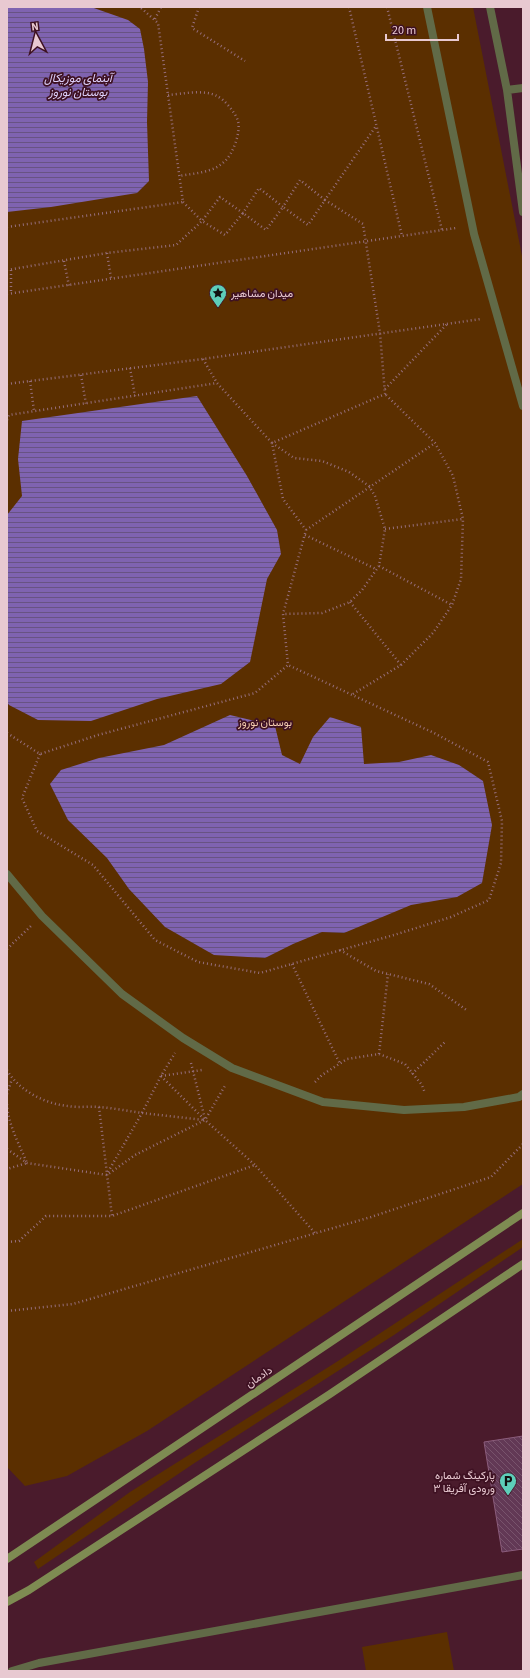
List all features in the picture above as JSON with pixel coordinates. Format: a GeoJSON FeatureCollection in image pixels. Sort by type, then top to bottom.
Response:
{"type":"FeatureCollection","features":[{"type":"Feature","properties":{"kind":"street"},"geometry":{"type":"LineString","coordinates":[[427,7],[474,234],[523,406]]}},
{"type":"Feature","properties":{"kind":"street"},"geometry":{"type":"LineString","coordinates":[[490,7],[507,90],[523,212]]}},
{"type":"Feature","properties":{"kind":"street"},"geometry":{"type":"LineString","coordinates":[[507,90],[523,88]]}},
{"type":"Feature","properties":{"kind":"street"},"geometry":{"type":"LineString","coordinates":[[7,874],[42,916],[122,994],[183,1038],[232,1068],[323,1102],[404,1110],[464,1107],[519,1097],[523,1094]]}},
{"type":"Feature","properties":{"kind":"street","name":"دادمان"},"geometry":{"type":"LineString","coordinates":[[7,1558],[523,1213]]}},
{"type":"Feature","properties":{"kind":"street"},"geometry":{"type":"LineString","coordinates":[[7,1602],[29,1590],[323,1399],[523,1264]]}},
{"type":"Feature","properties":{"kind":"street"},"geometry":{"type":"LineString","coordinates":[[12,1671],[46,1662],[523,1575]]}},
{"type":"Feature","properties":{"kind":"path"},"geometry":{"type":"LineString","coordinates":[[140,7],[158,22],[183,202],[202,221],[225,235],[259,188],[283,208],[308,225],[376,126]]}},
{"type":"Feature","properties":{"kind":"path"},"geometry":{"type":"LineString","coordinates":[[155,19],[161,7]]}},
{"type":"Feature","properties":{"kind":"path"},"geometry":{"type":"LineString","coordinates":[[199,7],[192,28],[245,61]]}},
{"type":"Feature","properties":{"kind":"path"},"geometry":{"type":"LineString","coordinates":[[349,7],[402,236]]}},
{"type":"Feature","properties":{"kind":"path"},"geometry":{"type":"LineString","coordinates":[[387,7],[442,230]]}},
{"type":"Feature","properties":{"kind":"path"},"geometry":{"type":"LineString","coordinates":[[168,95],[204,93],[216,95],[229,105],[238,122],[236,146],[226,161],[210,171],[179,176]]}},
{"type":"Feature","properties":{"kind":"path"},"geometry":{"type":"LineString","coordinates":[[7,270],[107,253],[176,245],[202,221],[220,197],[266,230],[283,208],[300,180],[325,200],[363,224],[380,332],[385,394],[435,442],[453,476],[463,519],[462,579],[452,605],[433,633],[402,665],[353,695]]}},
{"type":"Feature","properties":{"kind":"path"},"geometry":{"type":"LineString","coordinates":[[7,227],[183,202]]}},
{"type":"Feature","properties":{"kind":"path"},"geometry":{"type":"LineString","coordinates":[[7,294],[473,225]]}},
{"type":"Feature","properties":{"kind":"path"},"geometry":{"type":"LineString","coordinates":[[107,253],[111,278]]}},
{"type":"Feature","properties":{"kind":"path"},"geometry":{"type":"LineString","coordinates":[[64,261],[69,286]]}},
{"type":"Feature","properties":{"kind":"path"},"geometry":{"type":"LineString","coordinates":[[11,270],[11,293]]}},
{"type":"Feature","properties":{"kind":"path"},"geometry":{"type":"LineString","coordinates":[[7,384],[203,359],[498,316]]}},
{"type":"Feature","properties":{"kind":"path"},"geometry":{"type":"LineString","coordinates":[[385,389],[448,323]]}},
{"type":"Feature","properties":{"kind":"path"},"geometry":{"type":"LineString","coordinates":[[203,359],[217,383],[272,442],[294,458],[322,461],[349,472],[369,486],[375,496],[385,529],[379,566],[362,590],[350,602],[322,613],[283,614]]}},
{"type":"Feature","properties":{"kind":"path"},"geometry":{"type":"LineString","coordinates":[[130,368],[135,396]]}},
{"type":"Feature","properties":{"kind":"path"},"geometry":{"type":"LineString","coordinates":[[81,375],[86,404]]}},
{"type":"Feature","properties":{"kind":"path"},"geometry":{"type":"LineString","coordinates":[[30,381],[34,411]]}},
{"type":"Feature","properties":{"kind":"path"},"geometry":{"type":"LineString","coordinates":[[7,420],[9,415],[217,383]]}},
{"type":"Feature","properties":{"kind":"path"},"geometry":{"type":"LineString","coordinates":[[272,442],[385,394]]}},
{"type":"Feature","properties":{"kind":"path"},"geometry":{"type":"LineString","coordinates":[[272,442],[283,499],[306,530]]}},
{"type":"Feature","properties":{"kind":"path"},"geometry":{"type":"LineString","coordinates":[[288,665],[283,614],[306,530],[435,442]]}},
{"type":"Feature","properties":{"kind":"path"},"geometry":{"type":"LineString","coordinates":[[385,529],[463,519]]}},
{"type":"Feature","properties":{"kind":"path"},"geometry":{"type":"LineString","coordinates":[[305,535],[376,569]]}},
{"type":"Feature","properties":{"kind":"path"},"geometry":{"type":"LineString","coordinates":[[379,566],[452,605]]}},
{"type":"Feature","properties":{"kind":"path"},"geometry":{"type":"LineString","coordinates":[[350,602],[402,665]]}},
{"type":"Feature","properties":{"kind":"path"},"geometry":{"type":"LineString","coordinates":[[288,665],[434,733],[488,762],[502,820],[501,863],[489,900],[444,919],[260,974],[198,962],[155,940],[93,866],[37,831],[22,798],[40,754],[98,735],[255,693],[288,665]]}},
{"type":"Feature","properties":{"kind":"path"},"geometry":{"type":"LineString","coordinates":[[7,733],[40,754]]}},
{"type":"Feature","properties":{"kind":"path"},"geometry":{"type":"LineString","coordinates":[[7,949],[42,916]]}},
{"type":"Feature","properties":{"kind":"path"},"geometry":{"type":"LineString","coordinates":[[340,950],[376,971],[428,984],[468,1011]]}},
{"type":"Feature","properties":{"kind":"path"},"geometry":{"type":"LineString","coordinates":[[292,964],[340,1064]]}},
{"type":"Feature","properties":{"kind":"path"},"geometry":{"type":"LineString","coordinates":[[379,1054],[388,974]]}},
{"type":"Feature","properties":{"kind":"path"},"geometry":{"type":"LineString","coordinates":[[183,1038],[194,1071],[205,1120]]}},
{"type":"Feature","properties":{"kind":"path"},"geometry":{"type":"LineString","coordinates":[[107,1174],[183,1038]]}},
{"type":"Feature","properties":{"kind":"path"},"geometry":{"type":"LineString","coordinates":[[412,1074],[445,1042]]}},
{"type":"Feature","properties":{"kind":"path"},"geometry":{"type":"LineString","coordinates":[[303,1095],[322,1075],[347,1059],[379,1054],[405,1064],[422,1085],[432,1108]]}},
{"type":"Feature","properties":{"kind":"path"},"geometry":{"type":"LineString","coordinates":[[7,1169],[27,1163],[107,1174],[135,1156],[205,1120],[225,1086],[232,1068],[194,1071],[161,1076]]}},
{"type":"Feature","properties":{"kind":"path"},"geometry":{"type":"LineString","coordinates":[[7,1071],[12,1079],[29,1092],[49,1103],[69,1106],[99,1107],[205,1120]]}},
{"type":"Feature","properties":{"kind":"path"},"geometry":{"type":"LineString","coordinates":[[161,1076],[205,1120],[255,1165],[315,1233]]}},
{"type":"Feature","properties":{"kind":"path"},"geometry":{"type":"LineString","coordinates":[[7,1094],[12,1079]]}},
{"type":"Feature","properties":{"kind":"path"},"geometry":{"type":"LineString","coordinates":[[7,1104],[7,1111],[27,1163]]}},
{"type":"Feature","properties":{"kind":"path"},"geometry":{"type":"LineString","coordinates":[[99,1107],[112,1216]]}},
{"type":"Feature","properties":{"kind":"path"},"geometry":{"type":"LineString","coordinates":[[7,1311],[73,1304],[371,1217],[491,1177],[523,1144]]}},
{"type":"Feature","properties":{"kind":"path"},"geometry":{"type":"LineString","coordinates":[[7,1149],[27,1163]]}},
{"type":"Feature","properties":{"kind":"path"},"geometry":{"type":"LineString","coordinates":[[7,1242],[18,1241],[46,1216],[112,1216],[192,1186],[255,1165]]}},
{"type":"Feature","properties":{"kind":"green space","name":"بوستان نوروز"},"geometry":{"type":"Polygon","coordinates":[[[7,7],[473,7],[523,261],[523,1184],[147,1431],[67,1476],[25,1486],[7,1467],[7,7]]]}},
{"type":"Feature","properties":{"kind":"green space"},"geometry":{"type":"Polygon","coordinates":[[[523,1239],[523,1247],[394,1335],[193,1464],[38,1569],[34,1562],[130,1492],[338,1361],[523,1239]]]}},
{"type":"Feature","properties":{"kind":"green space"},"geometry":{"type":"Polygon","coordinates":[[[447,1632],[454,1671],[366,1671],[362,1647],[447,1632]]]}},
{"type":"Feature","properties":{"kind":"water","name":"آبنمای موزیکال بوستان نوروز"},"geometry":{"type":"Polygon","coordinates":[[[7,7],[91,7],[128,20],[140,29],[148,82],[147,122],[149,181],[137,193],[51,207],[7,212],[7,7]]]}},
{"type":"Feature","properties":{"kind":"water"},"geometry":{"type":"Polygon","coordinates":[[[197,396],[247,476],[277,530],[281,554],[267,579],[250,662],[221,684],[157,699],[91,721],[38,720],[9,705],[7,702],[7,515],[22,496],[18,459],[22,421],[197,396]]]}},
{"type":"Feature","properties":{"kind":"water"},"geometry":{"type":"Polygon","coordinates":[[[230,715],[275,726],[282,755],[300,764],[313,737],[330,717],[361,727],[364,764],[399,762],[431,755],[459,765],[483,781],[492,825],[482,883],[457,897],[411,905],[344,933],[322,932],[265,958],[214,955],[165,927],[129,889],[107,858],[68,820],[50,784],[61,770],[99,758],[164,745],[230,715]]]}},
{"type":"Feature","properties":{"kind":"building","name":"پارکینگ شماره ۳ ورودی آفریقا"},"geometry":{"type":"Polygon","coordinates":[[[523,1436],[523,1549],[502,1552],[484,1442],[523,1436]]]}},
{"type":"Feature","properties":{"kind":"place","name":"میدان مشاهیر"},"geometry":{"type":"Point","coordinates":[218,308]}},
{"type":"Feature","properties":{"kind":"place","name":"پارکینگ شماره ۳ ورودی آفریقا"},"geometry":{"type":"Point","coordinates":[508,1496]}}]}
